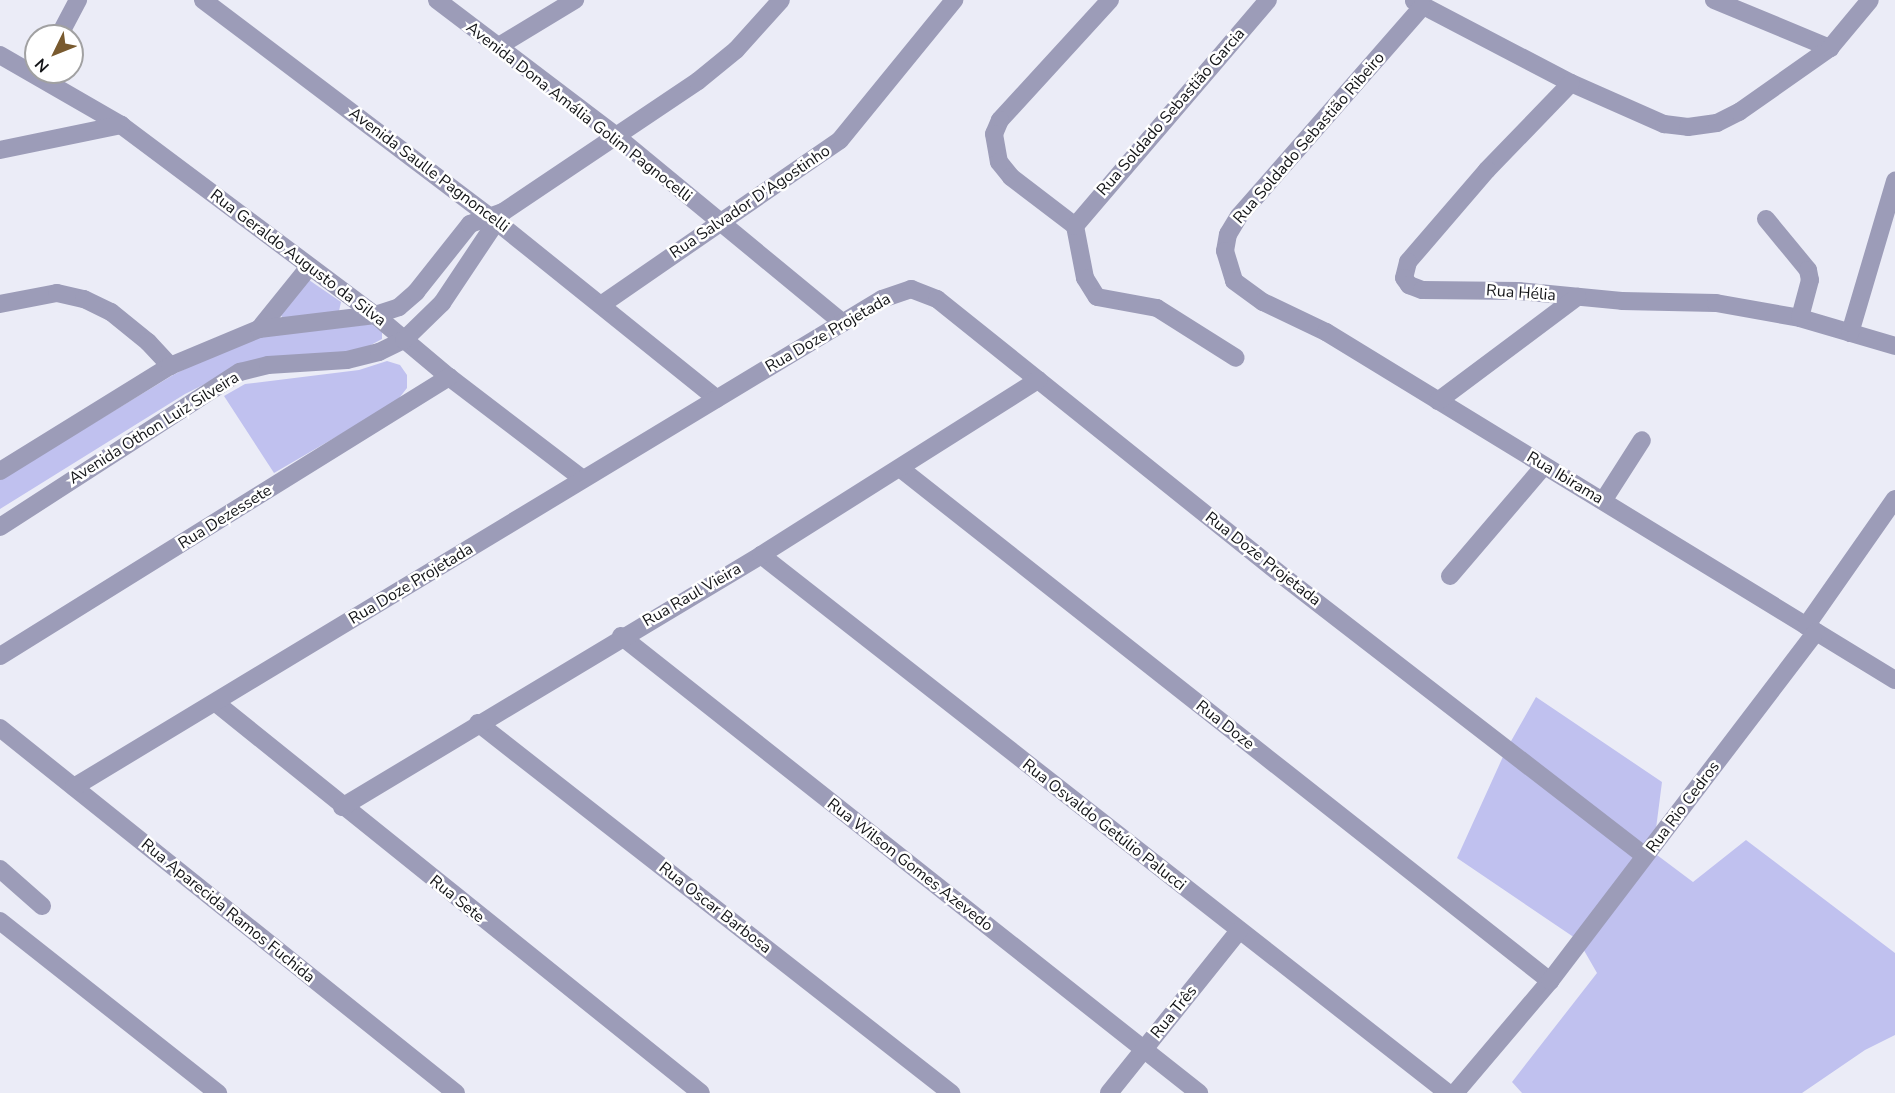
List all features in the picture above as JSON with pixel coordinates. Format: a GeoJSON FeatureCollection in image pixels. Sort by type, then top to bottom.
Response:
{"type":"FeatureCollection","features":[{"type":"Feature","properties":{"kind":"street"},"geometry":{"type":"LineString","coordinates":[[65,24],[78,0]]}},
{"type":"Feature","properties":{"kind":"street","name":"Avenida Saulle Pagnoncelli"},"geometry":{"type":"LineString","coordinates":[[203,0],[495,216],[717,399]]}},
{"type":"Feature","properties":{"kind":"street","name":"Avenida Dona Amália Golim Pagnocelli"},"geometry":{"type":"LineString","coordinates":[[437,0],[615,136],[718,223],[843,323]]}},
{"type":"Feature","properties":{"kind":"street"},"geometry":{"type":"LineString","coordinates":[[499,46],[575,0]]}},
{"type":"Feature","properties":{"kind":"street","name":"Avenida Othon Luiz Silveira"},"geometry":{"type":"LineString","coordinates":[[0,471],[170,366],[259,329],[375,315],[399,307],[416,292],[470,224],[495,216],[615,136],[736,50],[781,0]]}},
{"type":"Feature","properties":{"kind":"street","name":"Rua Salvador D'Agostinho"},"geometry":{"type":"LineString","coordinates":[[601,305],[840,140],[954,0]]}},
{"type":"Feature","properties":{"kind":"street"},"geometry":{"type":"LineString","coordinates":[[1110,0],[1000,120],[994,134],[999,162],[1011,177],[1075,226],[1085,278],[1097,297],[1157,308],[1236,358]]}},
{"type":"Feature","properties":{"kind":"street","name":"Rua Soldado Sebastião Garcia"},"geometry":{"type":"LineString","coordinates":[[1075,226],[1268,0]]}},
{"type":"Feature","properties":{"kind":"street"},"geometry":{"type":"LineString","coordinates":[[1714,0],[1830,48]]}},
{"type":"Feature","properties":{"kind":"street"},"geometry":{"type":"LineString","coordinates":[[1417,3],[1571,82],[1664,124],[1688,128],[1717,123],[1739,112],[1830,48],[1870,0]]}},
{"type":"Feature","properties":{"kind":"street","name":"Rua Soldado Sebastião Ribeiro"},"geometry":{"type":"LineString","coordinates":[[1234,281],[1225,251],[1228,234],[1239,216],[1417,3]]}},
{"type":"Feature","properties":{"kind":"street","name":"Rua Geraldo Augusto da Silva"},"geometry":{"type":"LineString","coordinates":[[0,54],[24,66]]}},
{"type":"Feature","properties":{"kind":"street","name":"Rua Hélia"},"geometry":{"type":"LineString","coordinates":[[1571,82],[1494,162],[1416,254],[1404,278],[1408,285],[1422,290],[1519,291],[1577,297],[1716,303],[1800,318],[1895,346]]}},
{"type":"Feature","properties":{"kind":"street","name":"Rua Geraldo Augusto da Silva"},"geometry":{"type":"LineString","coordinates":[[56,84],[121,125],[375,315],[449,377],[583,479]]}},
{"type":"Feature","properties":{"kind":"street"},"geometry":{"type":"LineString","coordinates":[[0,150],[121,125]]}},
{"type":"Feature","properties":{"kind":"street"},"geometry":{"type":"LineString","coordinates":[[1850,333],[1895,181]]}},
{"type":"Feature","properties":{"kind":"street","name":"Avenida Othon Luiz Silveira"},"geometry":{"type":"LineString","coordinates":[[0,527],[240,372],[268,365],[347,360],[379,352],[404,340],[442,303],[495,216]]}},
{"type":"Feature","properties":{"kind":"street"},"geometry":{"type":"LineString","coordinates":[[1766,219],[1808,270],[1810,280],[1800,318]]}},
{"type":"Feature","properties":{"kind":"street"},"geometry":{"type":"LineString","coordinates":[[259,329],[309,267]]}},
{"type":"Feature","properties":{"kind":"street","name":"Rua Ibirama"},"geometry":{"type":"LineString","coordinates":[[1234,281],[1247,293],[1326,332],[1895,680]]}},
{"type":"Feature","properties":{"kind":"street","name":"Rua Doze Projetada"},"geometry":{"type":"LineString","coordinates":[[74,787],[843,323],[898,292],[924,291],[1284,577],[1645,856]]}},
{"type":"Feature","properties":{"kind":"street"},"geometry":{"type":"LineString","coordinates":[[0,304],[57,293],[84,299],[111,312],[148,342],[170,366]]}},
{"type":"Feature","properties":{"kind":"street"},"geometry":{"type":"LineString","coordinates":[[1438,401],[1577,297]]}},
{"type":"Feature","properties":{"kind":"street","name":"Rua Dezessete"},"geometry":{"type":"LineString","coordinates":[[0,656],[449,377]]}},
{"type":"Feature","properties":{"kind":"street","name":"Rua Raul Vieira"},"geometry":{"type":"LineString","coordinates":[[342,807],[621,636],[761,555],[901,469],[1038,380]]}},
{"type":"Feature","properties":{"kind":"street"},"geometry":{"type":"LineString","coordinates":[[1603,501],[1642,440]]}},
{"type":"Feature","properties":{"kind":"street"},"geometry":{"type":"LineString","coordinates":[[1450,576],[1544,466]]}},
{"type":"Feature","properties":{"kind":"street","name":"Rua Doze"},"geometry":{"type":"LineString","coordinates":[[901,469],[1550,981]]}},
{"type":"Feature","properties":{"kind":"street","name":"Rua Rio Cedros"},"geometry":{"type":"LineString","coordinates":[[1455,1093],[1550,981],[1645,856],[1811,629],[1895,499]]}},
{"type":"Feature","properties":{"kind":"street","name":"Rua Osvaldo Getúlio Palucci"},"geometry":{"type":"LineString","coordinates":[[761,555],[1448,1093]]}},
{"type":"Feature","properties":{"kind":"street","name":"Rua Wilson Gomes Azevedo"},"geometry":{"type":"LineString","coordinates":[[621,636],[1198,1093]]}},
{"type":"Feature","properties":{"kind":"street","name":"Rua Sete"},"geometry":{"type":"LineString","coordinates":[[216,703],[342,807],[701,1093]]}},
{"type":"Feature","properties":{"kind":"street","name":"Rua Oscar Barbosa"},"geometry":{"type":"LineString","coordinates":[[478,723],[951,1093]]}},
{"type":"Feature","properties":{"kind":"street","name":"Rua Aparecida Ramos Fuchida"},"geometry":{"type":"LineString","coordinates":[[0,728],[456,1093]]}},
{"type":"Feature","properties":{"kind":"street"},"geometry":{"type":"LineString","coordinates":[[0,868],[42,906]]}},
{"type":"Feature","properties":{"kind":"street"},"geometry":{"type":"LineString","coordinates":[[0,921],[218,1093]]}},
{"type":"Feature","properties":{"kind":"street","name":"Rua Três"},"geometry":{"type":"LineString","coordinates":[[1109,1093],[1239,931]]}},
{"type":"Feature","properties":{"kind":"shaded area"},"geometry":{"type":"Polygon","coordinates":[[[309,280],[341,302],[339,311],[283,319],[280,313],[309,280]]]}},
{"type":"Feature","properties":{"kind":"shaded area"},"geometry":{"type":"Polygon","coordinates":[[[371,324],[382,332],[382,339],[358,352],[237,368],[185,394],[0,509],[0,480],[173,375],[228,347],[260,337],[371,324]]]}},
{"type":"Feature","properties":{"kind":"shaded area"},"geometry":{"type":"Polygon","coordinates":[[[387,361],[400,365],[407,375],[407,388],[396,402],[274,473],[224,396],[245,384],[359,370],[387,361]]]}},
{"type":"Feature","properties":{"kind":"shaded area"},"geometry":{"type":"Polygon","coordinates":[[[1536,697],[1662,782],[1653,852],[1693,882],[1746,840],[1895,953],[1895,1035],[1865,1050],[1802,1093],[1522,1093],[1512,1082],[1597,973],[1578,940],[1457,858],[1506,750],[1536,697]]]}}]}
